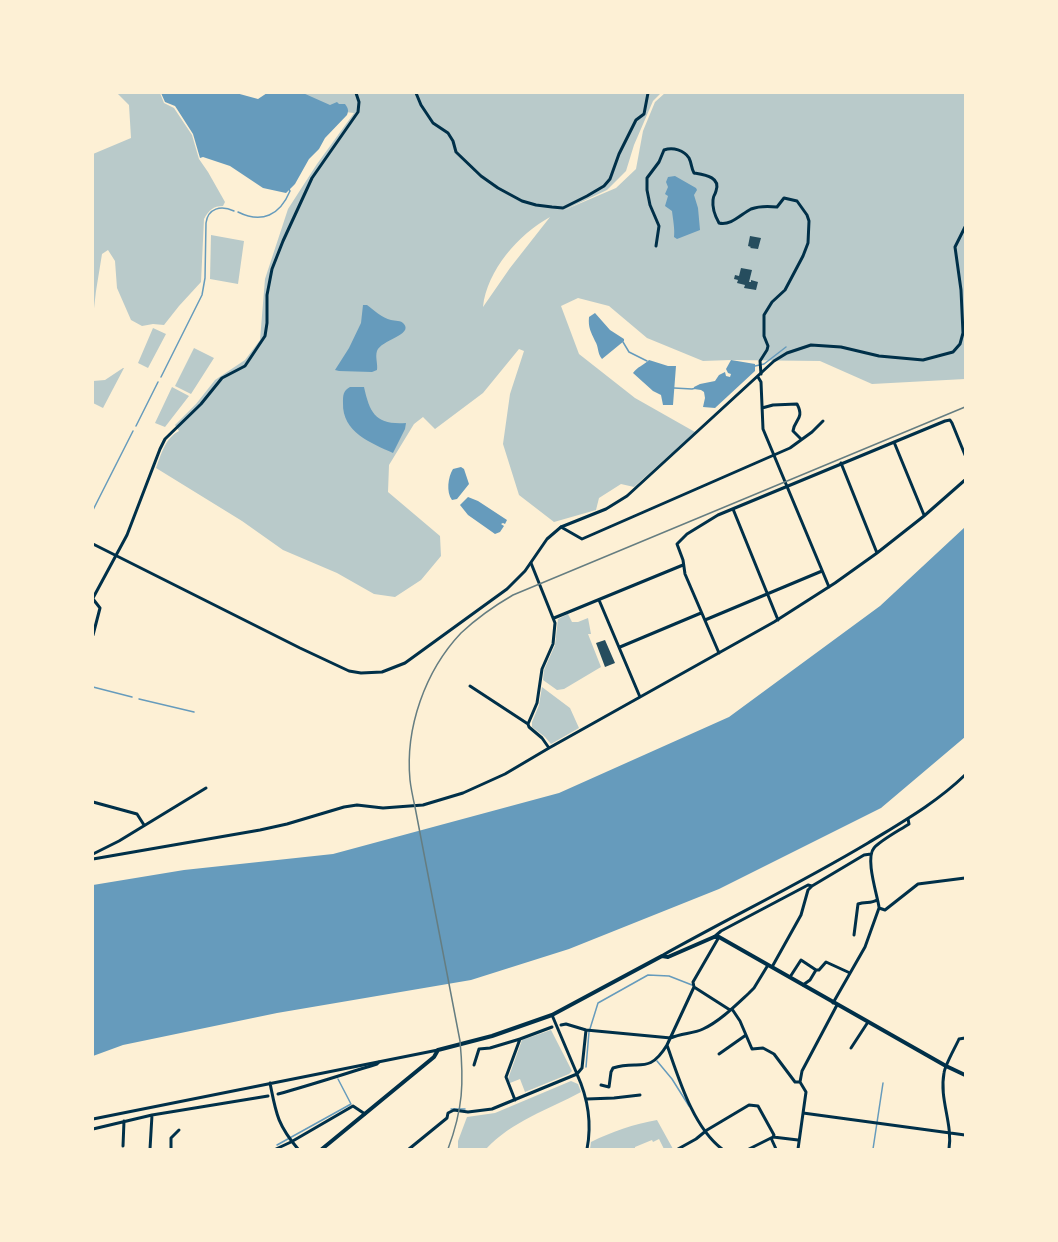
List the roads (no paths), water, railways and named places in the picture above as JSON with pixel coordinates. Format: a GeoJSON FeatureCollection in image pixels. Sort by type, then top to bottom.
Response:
{"type":"FeatureCollection","features":[{"type":"Feature","properties":{"kind":"main road"},"geometry":{"type":"LineString","coordinates":[[322,1149],[434,1057],[438,1050],[492,1036],[552,1015],[662,956],[668,957],[717,937],[965,1075]]}},
{"type":"Feature","properties":{"kind":"street"},"geometry":{"type":"LineString","coordinates":[[93,635],[100,608],[93,598],[127,535],[165,439],[201,404],[222,378],[245,366],[265,336],[267,295],[272,269],[312,178],[358,112],[359,102],[356,93]]}},
{"type":"Feature","properties":{"kind":"street"},"geometry":{"type":"LineString","coordinates":[[416,93],[434,123],[448,133],[456,152],[481,176],[527,203],[563,208],[596,191],[610,179],[619,154],[636,120],[644,114],[648,93]]}},
{"type":"Feature","properties":{"kind":"street"},"geometry":{"type":"LineString","coordinates":[[656,246],[659,226],[650,205],[647,178],[659,162],[664,150],[669,148],[676,149],[688,157],[694,173],[716,181],[717,191],[713,203],[719,224],[726,224],[758,207],[777,207],[784,198],[797,201],[809,221],[803,256],[785,290],[772,302],[764,315],[764,336],[768,346],[760,361],[759,375],[763,429],[829,587]]}},
{"type":"Feature","properties":{"kind":"street"},"geometry":{"type":"LineString","coordinates":[[93,544],[349,671],[373,673],[390,670],[405,663],[507,589],[531,563],[547,539],[561,527],[606,509],[627,496],[774,361],[788,352],[811,345],[841,347],[879,356],[923,360],[953,352],[960,344],[963,333],[962,300],[955,247],[965,227]]}},
{"type":"Feature","properties":{"kind":"street"},"geometry":{"type":"LineString","coordinates":[[762,408],[797,404],[800,414],[793,431],[802,440]]}},
{"type":"Feature","properties":{"kind":"street"},"geometry":{"type":"LineString","coordinates":[[719,653],[685,574],[677,544],[687,534],[705,522],[787,485],[950,420],[965,455]]}},
{"type":"Feature","properties":{"kind":"street"},"geometry":{"type":"LineString","coordinates":[[561,527],[582,539],[790,448],[823,421]]}},
{"type":"Feature","properties":{"kind":"street"},"geometry":{"type":"LineString","coordinates":[[894,442],[924,516]]}},
{"type":"Feature","properties":{"kind":"street"},"geometry":{"type":"LineString","coordinates":[[841,463],[877,553]]}},
{"type":"Feature","properties":{"kind":"street"},"geometry":{"type":"LineString","coordinates":[[93,859],[260,830],[345,807],[357,805],[383,808],[423,805],[463,793],[505,774],[778,620],[877,553],[965,480]]}},
{"type":"Feature","properties":{"kind":"street"},"geometry":{"type":"LineString","coordinates":[[733,509],[778,620]]}},
{"type":"Feature","properties":{"kind":"street"},"geometry":{"type":"LineString","coordinates":[[528,724],[537,703],[542,669],[553,644],[555,623],[531,563]]}},
{"type":"Feature","properties":{"kind":"street"},"geometry":{"type":"LineString","coordinates":[[554,618],[683,565]]}},
{"type":"Feature","properties":{"kind":"street"},"geometry":{"type":"LineString","coordinates":[[705,620],[822,571]]}},
{"type":"Feature","properties":{"kind":"street"},"geometry":{"type":"LineString","coordinates":[[599,600],[640,698]]}},
{"type":"Feature","properties":{"kind":"street"},"geometry":{"type":"LineString","coordinates":[[620,648],[702,613]]}},
{"type":"Feature","properties":{"kind":"street"},"geometry":{"type":"LineString","coordinates":[[470,686],[528,724],[549,748]]}},
{"type":"Feature","properties":{"kind":"street"},"geometry":{"type":"LineString","coordinates":[[662,956],[828,867],[908,819],[946,792],[965,775]]}},
{"type":"Feature","properties":{"kind":"street"},"geometry":{"type":"LineString","coordinates":[[93,854],[206,788]]}},
{"type":"Feature","properties":{"kind":"street"},"geometry":{"type":"LineString","coordinates":[[93,802],[137,814],[144,825]]}},
{"type":"Feature","properties":{"kind":"street"},"geometry":{"type":"LineString","coordinates":[[798,1149],[806,1092],[800,1082],[802,1071],[865,947],[879,908],[871,854],[874,848],[909,824],[908,819]]}},
{"type":"Feature","properties":{"kind":"street"},"geometry":{"type":"LineString","coordinates":[[561,1025],[586,1030],[671,1038],[701,1031],[731,1009],[754,988],[801,915],[808,890],[864,855],[871,854]]}},
{"type":"Feature","properties":{"kind":"street"},"geometry":{"type":"LineString","coordinates":[[879,908],[885,910],[918,884],[965,878]]}},
{"type":"Feature","properties":{"kind":"street"},"geometry":{"type":"LineString","coordinates":[[601,1085],[609,1087],[613,1068],[638,1066],[657,1059],[671,1038],[694,987],[693,982],[722,931],[808,885],[812,886]]}},
{"type":"Feature","properties":{"kind":"street"},"geometry":{"type":"LineString","coordinates":[[854,935],[858,904],[872,903],[877,900]]}},
{"type":"Feature","properties":{"kind":"street"},"geometry":{"type":"LineString","coordinates":[[790,978],[801,960],[816,970]]}},
{"type":"Feature","properties":{"kind":"street"},"geometry":{"type":"LineString","coordinates":[[803,986],[826,962],[850,973]]}},
{"type":"Feature","properties":{"kind":"street"},"geometry":{"type":"LineString","coordinates":[[694,987],[731,1009],[740,1021],[752,1049],[763,1048],[774,1054],[795,1082],[800,1082]]}},
{"type":"Feature","properties":{"kind":"street"},"geometry":{"type":"LineString","coordinates":[[552,1015],[586,1099],[590,1135],[587,1149]]}},
{"type":"Feature","properties":{"kind":"street"},"geometry":{"type":"LineString","coordinates":[[851,1048],[868,1022]]}},
{"type":"Feature","properties":{"kind":"street"},"geometry":{"type":"LineString","coordinates":[[474,1065],[479,1049],[520,1039],[552,1027]]}},
{"type":"Feature","properties":{"kind":"street"},"geometry":{"type":"LineString","coordinates":[[409,1149],[454,1110],[468,1112],[492,1109],[577,1074],[582,1068],[586,1030]]}},
{"type":"Feature","properties":{"kind":"street"},"geometry":{"type":"LineString","coordinates":[[720,1054],[746,1035]]}},
{"type":"Feature","properties":{"kind":"street"},"geometry":{"type":"LineString","coordinates":[[949,1149],[951,1133],[944,1100],[943,1076],[959,1039],[965,1038]]}},
{"type":"Feature","properties":{"kind":"street"},"geometry":{"type":"LineString","coordinates":[[515,1100],[506,1077],[520,1039]]}},
{"type":"Feature","properties":{"kind":"street"},"geometry":{"type":"LineString","coordinates":[[667,1045],[684,1092],[705,1132],[712,1142],[722,1149]]}},
{"type":"Feature","properties":{"kind":"street"},"geometry":{"type":"LineString","coordinates":[[93,1119],[438,1050]]}},
{"type":"Feature","properties":{"kind":"street"},"geometry":{"type":"LineString","coordinates":[[278,1094],[377,1064],[380,1061]]}},
{"type":"Feature","properties":{"kind":"street"},"geometry":{"type":"LineString","coordinates":[[270,1083],[281,1128],[297,1149]]}},
{"type":"Feature","properties":{"kind":"street"},"geometry":{"type":"LineString","coordinates":[[586,1099],[640,1095]]}},
{"type":"Feature","properties":{"kind":"street"},"geometry":{"type":"LineString","coordinates":[[93,1129],[152,1115],[268,1096]]}},
{"type":"Feature","properties":{"kind":"street"},"geometry":{"type":"LineString","coordinates":[[678,1149],[749,1105],[758,1106],[774,1134],[772,1137],[776,1149]]}},
{"type":"Feature","properties":{"kind":"street"},"geometry":{"type":"LineString","coordinates":[[276,1149],[353,1106],[365,1114]]}},
{"type":"Feature","properties":{"kind":"street"},"geometry":{"type":"LineString","coordinates":[[803,1113],[965,1135]]}},
{"type":"Feature","properties":{"kind":"street"},"geometry":{"type":"LineString","coordinates":[[150,1149],[152,1115]]}},
{"type":"Feature","properties":{"kind":"street"},"geometry":{"type":"LineString","coordinates":[[123,1146],[124,1121]]}},
{"type":"Feature","properties":{"kind":"street"},"geometry":{"type":"LineString","coordinates":[[171,1149],[171,1138],[179,1130]]}},
{"type":"Feature","properties":{"kind":"street"},"geometry":{"type":"LineString","coordinates":[[749,1149],[772,1137],[799,1140]]}},
{"type":"Feature","properties":{"kind":"water"},"geometry":{"type":"Polygon","coordinates":[[[161,93],[236,93],[258,99],[267,93],[303,93],[330,105],[337,102],[345,104],[348,112],[325,138],[319,149],[309,159],[295,184],[286,193],[263,188],[230,166],[200,158],[193,134],[175,106],[165,102],[161,93]]]}},
{"type":"Feature","properties":{"kind":"water"},"geometry":{"type":"Polygon","coordinates":[[[675,176],[697,190],[694,195],[700,230],[677,239],[674,237],[672,211],[665,206],[668,196],[665,194],[668,187],[666,182],[668,177],[675,176]]]}},
{"type":"Feature","properties":{"kind":"water"},"geometry":{"type":"Polygon","coordinates":[[[363,305],[367,305],[381,316],[400,321],[406,328],[377,351],[377,370],[372,372],[335,370],[361,323],[363,305]]]}},
{"type":"Feature","properties":{"kind":"water"},"geometry":{"type":"Polygon","coordinates":[[[595,313],[610,330],[624,339],[602,359],[589,324],[589,317],[595,313]]]}},
{"type":"Feature","properties":{"kind":"water"},"geometry":{"type":"Polygon","coordinates":[[[649,360],[676,366],[673,405],[663,405],[661,395],[633,373],[649,360]]]}},
{"type":"Feature","properties":{"kind":"water"},"geometry":{"type":"Polygon","coordinates":[[[731,360],[755,364],[755,371],[715,408],[703,407],[704,392],[694,387],[715,381],[725,372],[726,376],[730,377],[731,374],[726,369],[731,360]]]}},
{"type":"Feature","properties":{"kind":"water"},"geometry":{"type":"Polygon","coordinates":[[[350,387],[364,387],[372,411],[381,420],[406,423],[393,453],[359,435],[347,422],[343,398],[350,387]]]}},
{"type":"Feature","properties":{"kind":"water"},"geometry":{"type":"Polygon","coordinates":[[[461,467],[464,469],[469,484],[457,499],[452,500],[448,489],[450,476],[453,469],[461,467]]]}},
{"type":"Feature","properties":{"kind":"water"},"geometry":{"type":"Polygon","coordinates":[[[468,497],[507,520],[505,524],[501,524],[504,526],[500,532],[495,534],[468,515],[460,505],[468,497]]]}},
{"type":"Feature","properties":{"kind":"water"},"geometry":{"type":"Polygon","coordinates":[[[965,527],[965,737],[881,808],[719,889],[569,949],[471,980],[277,1013],[123,1045],[93,1056],[93,885],[184,870],[333,854],[559,793],[729,717],[880,606],[965,527]]]}},
{"type":"Feature","properties":{"kind":"waterway"},"geometry":{"type":"LineString","coordinates":[[238,212],[255,217],[269,215],[281,206],[289,189]]}},
{"type":"Feature","properties":{"kind":"waterway"},"geometry":{"type":"LineString","coordinates":[[161,377],[202,295],[205,278],[207,218],[216,209],[224,208],[234,211]]}},
{"type":"Feature","properties":{"kind":"waterway"},"geometry":{"type":"LineString","coordinates":[[623,342],[629,352],[647,361]]}},
{"type":"Feature","properties":{"kind":"waterway"},"geometry":{"type":"LineString","coordinates":[[755,366],[764,364],[786,347]]}},
{"type":"Feature","properties":{"kind":"waterway"},"geometry":{"type":"LineString","coordinates":[[136,426],[158,382]]}},
{"type":"Feature","properties":{"kind":"waterway"},"geometry":{"type":"LineString","coordinates":[[674,388],[696,388]]}},
{"type":"Feature","properties":{"kind":"waterway"},"geometry":{"type":"LineString","coordinates":[[93,510],[133,431]]}},
{"type":"Feature","properties":{"kind":"waterway"},"geometry":{"type":"LineString","coordinates":[[93,687],[132,697]]}},
{"type":"Feature","properties":{"kind":"waterway"},"geometry":{"type":"LineString","coordinates":[[139,699],[194,712]]}},
{"type":"Feature","properties":{"kind":"waterway"},"geometry":{"type":"LineString","coordinates":[[586,1067],[589,1032],[598,1003],[648,975],[669,976],[692,985]]}},
{"type":"Feature","properties":{"kind":"waterway"},"geometry":{"type":"LineString","coordinates":[[657,1061],[689,1106]]}},
{"type":"Feature","properties":{"kind":"waterway"},"geometry":{"type":"LineString","coordinates":[[277,1145],[351,1104],[338,1079]]}},
{"type":"Feature","properties":{"kind":"waterway"},"geometry":{"type":"LineString","coordinates":[[873,1149],[883,1083]]}},
{"type":"Feature","properties":{"kind":"waterway"},"geometry":{"type":"LineString","coordinates":[[451,1109],[465,1109]]}},
{"type":"Feature","properties":{"kind":"railway"},"geometry":{"type":"LineString","coordinates":[[448,1149],[457,1121],[461,1096],[460,1041],[411,790],[409,760],[414,721],[420,701],[428,682],[448,648],[473,622],[513,595],[965,407]]}}]}
